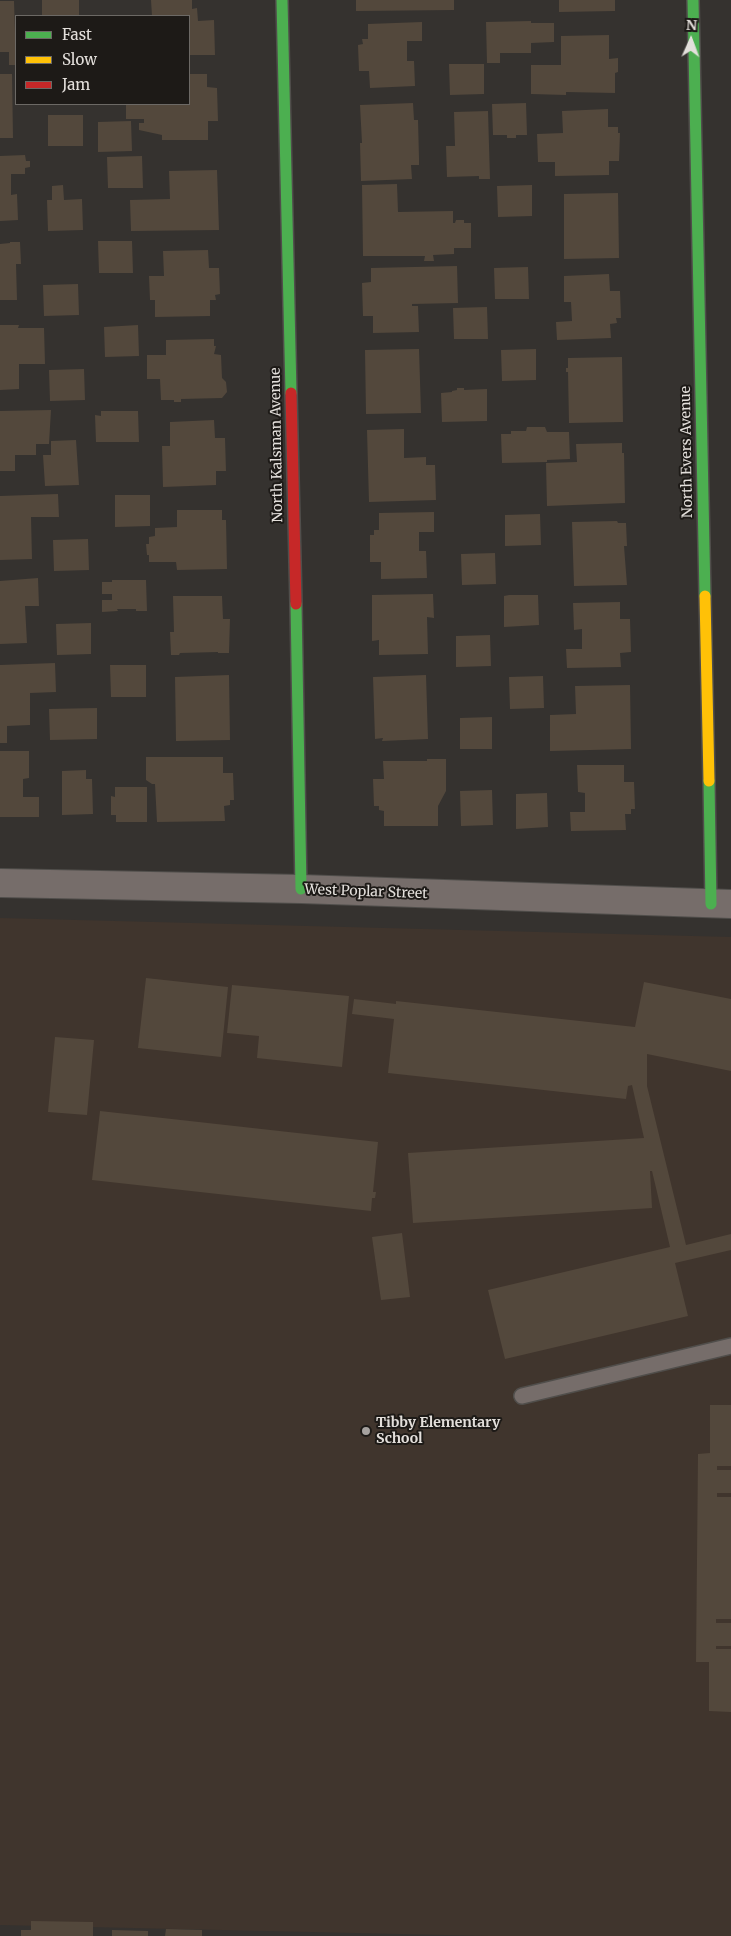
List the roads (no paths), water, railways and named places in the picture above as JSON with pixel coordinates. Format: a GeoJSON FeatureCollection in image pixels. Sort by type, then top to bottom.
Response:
{"type":"FeatureCollection","features":[{"type":"Feature","properties":{"kind":"street","name":"North Kalsman Avenue"},"geometry":{"type":"LineString","coordinates":[[282,0],[297,633],[300,889]]}},
{"type":"Feature","properties":{"kind":"street","name":"North Evers Avenue"},"geometry":{"type":"LineString","coordinates":[[693,0],[721,904]]}},
{"type":"Feature","properties":{"kind":"street","name":"West Poplar Street"},"geometry":{"type":"LineString","coordinates":[[0,882],[300,889],[721,904]]}},
{"type":"Feature","properties":{"kind":"lane"},"geometry":{"type":"LineString","coordinates":[[522,1396],[731,1346]]}},
{"type":"Feature","properties":{"kind":"place","name":"Tibby Elementary School"},"geometry":{"type":"Point","coordinates":[366,1431]}}]}
